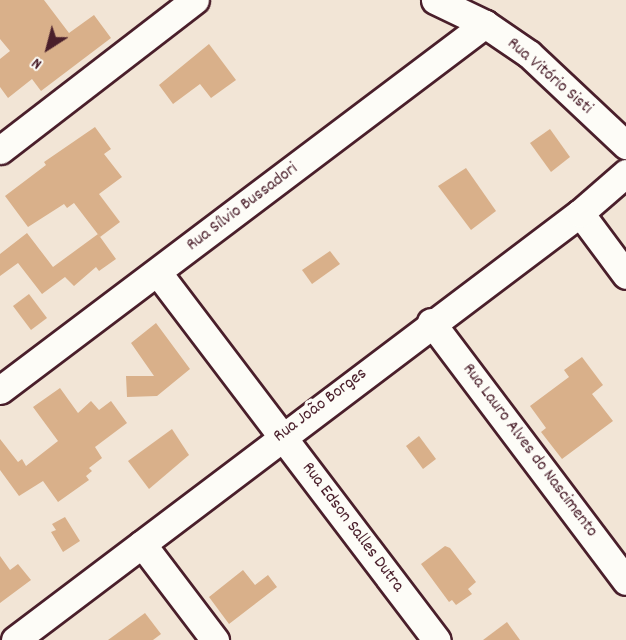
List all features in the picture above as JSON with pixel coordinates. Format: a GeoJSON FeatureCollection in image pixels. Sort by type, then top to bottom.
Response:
{"type":"FeatureCollection","features":[{"type":"Feature","properties":{"kind":"street"},"geometry":{"type":"LineString","coordinates":[[0,150],[195,0]]}},
{"type":"Feature","properties":{"kind":"street","name":"Rua Vitório Sisti"},"geometry":{"type":"LineString","coordinates":[[435,0],[484,24],[529,54],[626,145]]}},
{"type":"Feature","properties":{"kind":"street","name":"Rua Sílvio Bussadori"},"geometry":{"type":"LineString","coordinates":[[0,390],[158,273],[484,24]]}},
{"type":"Feature","properties":{"kind":"street","name":"Rua João Borges"},"geometry":{"type":"LineString","coordinates":[[15,640],[431,322],[580,213],[626,172]]}},
{"type":"Feature","properties":{"kind":"street"},"geometry":{"type":"LineString","coordinates":[[580,213],[626,275]]}},
{"type":"Feature","properties":{"kind":"street","name":"Rua Edson Salles Dutra"},"geometry":{"type":"LineString","coordinates":[[158,273],[436,640]]}},
{"type":"Feature","properties":{"kind":"street","name":"Rua Lauro Alves do Nascimento"},"geometry":{"type":"LineString","coordinates":[[431,322],[626,581]]}},
{"type":"Feature","properties":{"kind":"street"},"geometry":{"type":"LineString","coordinates":[[142,544],[215,640]]}},
{"type":"Feature","properties":{"kind":"building"},"geometry":{"type":"Polygon","coordinates":[[[0,0],[44,0],[69,33],[94,15],[111,38],[41,91],[32,79],[8,98],[0,87],[0,59],[10,51],[0,39],[0,0]]]}},
{"type":"Feature","properties":{"kind":"building"},"geometry":{"type":"Polygon","coordinates":[[[209,44],[236,80],[211,98],[200,84],[173,104],[159,85],[209,44]]]}},
{"type":"Feature","properties":{"kind":"building"},"geometry":{"type":"Polygon","coordinates":[[[95,127],[111,149],[104,154],[122,177],[99,194],[120,222],[100,237],[74,203],[67,208],[64,204],[28,227],[5,196],[46,165],[44,162],[95,127]]]}},
{"type":"Feature","properties":{"kind":"building"},"geometry":{"type":"Polygon","coordinates":[[[550,129],[570,157],[551,172],[530,143],[550,129]]]}},
{"type":"Feature","properties":{"kind":"building"},"geometry":{"type":"Polygon","coordinates":[[[466,168],[496,211],[471,230],[438,186],[466,168]]]}},
{"type":"Feature","properties":{"kind":"building"},"geometry":{"type":"Polygon","coordinates":[[[27,233],[53,267],[98,234],[116,259],[99,271],[96,267],[74,286],[65,277],[42,294],[18,263],[0,276],[0,254],[27,233]]]}},
{"type":"Feature","properties":{"kind":"building"},"geometry":{"type":"Polygon","coordinates":[[[330,251],[340,264],[312,284],[302,270],[330,251]]]}},
{"type":"Feature","properties":{"kind":"building"},"geometry":{"type":"Polygon","coordinates":[[[29,294],[47,318],[31,330],[13,306],[29,294]]]}},
{"type":"Feature","properties":{"kind":"building"},"geometry":{"type":"Polygon","coordinates":[[[156,323],[190,369],[157,396],[127,397],[126,376],[154,376],[131,343],[156,323]]]}},
{"type":"Feature","properties":{"kind":"building"},"geometry":{"type":"Polygon","coordinates":[[[582,357],[603,385],[592,394],[613,421],[562,459],[541,432],[546,428],[530,406],[569,377],[564,370],[582,357]]]}},
{"type":"Feature","properties":{"kind":"building"},"geometry":{"type":"Polygon","coordinates":[[[60,388],[78,413],[91,401],[99,410],[111,401],[127,423],[95,447],[102,458],[89,468],[92,471],[86,476],[89,480],[58,502],[43,481],[19,496],[0,470],[0,439],[18,462],[22,459],[26,466],[58,441],[33,407],[60,388]]]}},
{"type":"Feature","properties":{"kind":"building"},"geometry":{"type":"Polygon","coordinates":[[[172,429],[189,455],[149,489],[128,461],[172,429]]]}},
{"type":"Feature","properties":{"kind":"building"},"geometry":{"type":"Polygon","coordinates":[[[419,436],[436,459],[423,469],[406,446],[419,436]]]}},
{"type":"Feature","properties":{"kind":"building"},"geometry":{"type":"Polygon","coordinates":[[[65,517],[80,541],[63,552],[51,532],[56,530],[52,524],[65,517]]]}},
{"type":"Feature","properties":{"kind":"building"},"geometry":{"type":"Polygon","coordinates":[[[445,546],[450,548],[476,582],[468,589],[472,594],[456,605],[452,600],[449,602],[421,564],[445,546]]]}},
{"type":"Feature","properties":{"kind":"building"},"geometry":{"type":"Polygon","coordinates":[[[0,556],[10,570],[18,564],[31,580],[0,603],[0,556]]]}},
{"type":"Feature","properties":{"kind":"building"},"geometry":{"type":"Polygon","coordinates":[[[243,570],[255,585],[268,575],[277,587],[229,624],[209,597],[243,570]]]}},
{"type":"Feature","properties":{"kind":"building"},"geometry":{"type":"Polygon","coordinates":[[[145,613],[161,634],[153,640],[108,640],[145,613]]]}},
{"type":"Feature","properties":{"kind":"building"},"geometry":{"type":"Polygon","coordinates":[[[507,622],[520,640],[483,640],[507,622]]]}}]}
